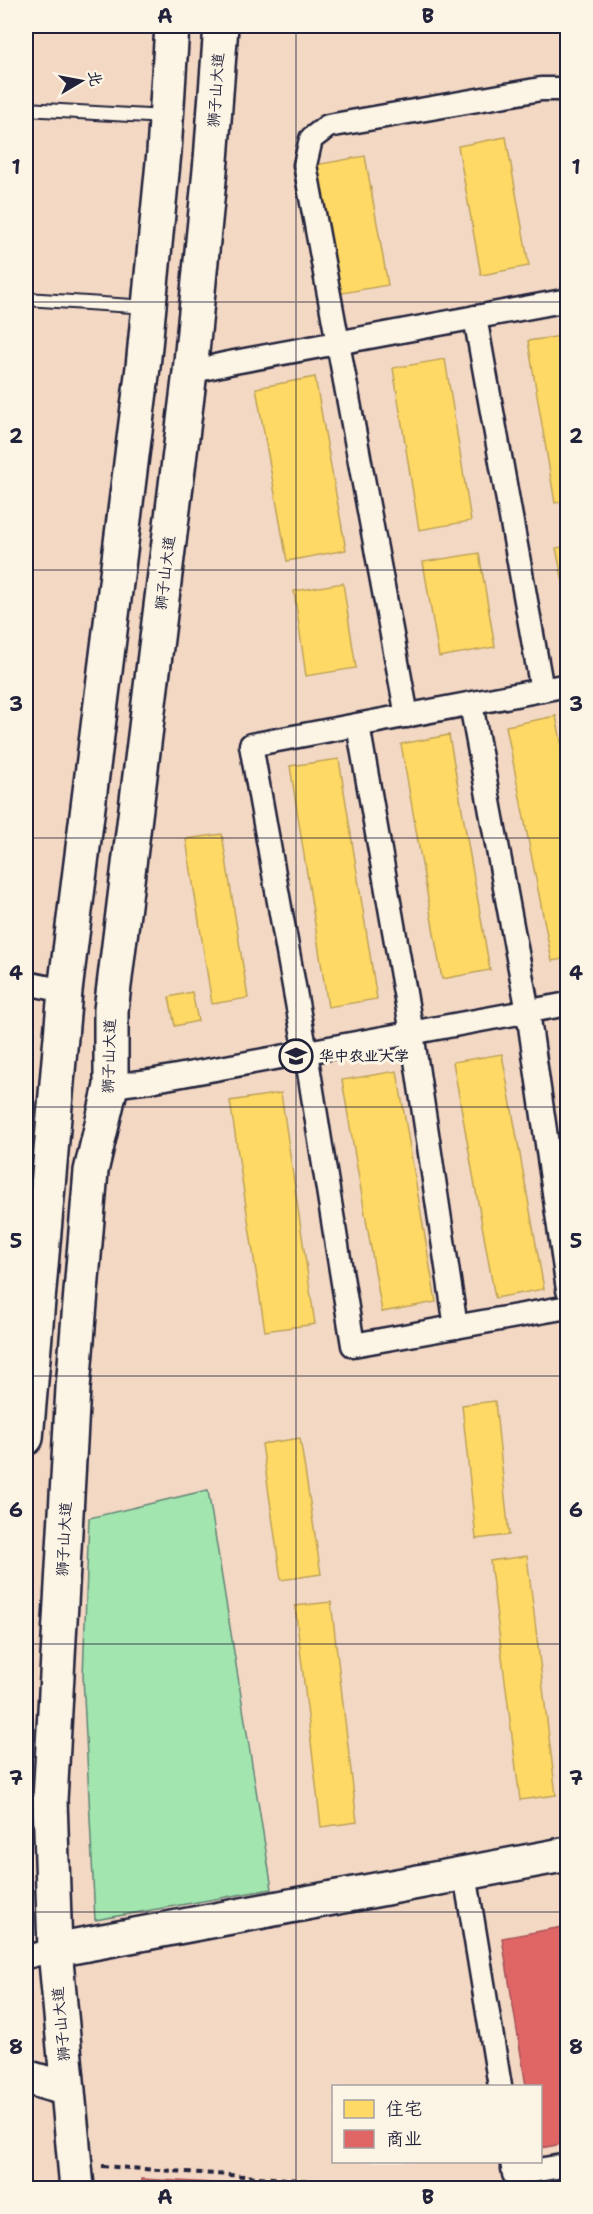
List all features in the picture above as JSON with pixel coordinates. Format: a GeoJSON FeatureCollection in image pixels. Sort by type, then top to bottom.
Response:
{"type":"FeatureCollection","features":[{"type":"Feature","properties":{"kind":"street"},"geometry":{"type":"LineString","coordinates":[[26,1438],[65,992],[144,367],[172,26]]}},
{"type":"Feature","properties":{"kind":"street","name":"狮子山大道"},"geometry":{"type":"LineString","coordinates":[[76,2176],[67,2089],[40,1953],[73,1388],[91,1171],[111,1086],[111,1010],[190,372],[211,160],[221,26]]}},
{"type":"Feature","properties":{"kind":"street"},"geometry":{"type":"LineString","coordinates":[[407,716],[305,165],[310,140],[328,126],[541,88],[567,88]]}},
{"type":"Feature","properties":{"kind":"street"},"geometry":{"type":"LineString","coordinates":[[190,372],[567,300]]}},
{"type":"Feature","properties":{"kind":"street"},"geometry":{"type":"LineString","coordinates":[[475,317],[542,690]]}},
{"type":"Feature","properties":{"kind":"street"},"geometry":{"type":"LineString","coordinates":[[567,685],[251,745],[306,1053],[353,1345],[567,1307]]}},
{"type":"Feature","properties":{"kind":"street"},"geometry":{"type":"LineString","coordinates":[[471,704],[528,1012],[567,1290]]}},
{"type":"Feature","properties":{"kind":"street"},"geometry":{"type":"LineString","coordinates":[[358,725],[412,1034],[456,1327]]}},
{"type":"Feature","properties":{"kind":"street"},"geometry":{"type":"LineString","coordinates":[[26,982],[65,992]]}},
{"type":"Feature","properties":{"kind":"street"},"geometry":{"type":"LineString","coordinates":[[111,1086],[412,1034],[567,1004]]}},
{"type":"Feature","properties":{"kind":"street"},"geometry":{"type":"LineString","coordinates":[[40,1953],[567,1854]]}},
{"type":"Feature","properties":{"kind":"street"},"geometry":{"type":"LineString","coordinates":[[465,1874],[500,2085]]}},
{"type":"Feature","properties":{"kind":"street"},"geometry":{"type":"LineString","coordinates":[[26,2077],[67,2089]]}},
{"type":"Feature","properties":{"kind":"street"},"geometry":{"type":"LineString","coordinates":[[512,2163],[514,2174],[567,2165]]}},
{"type":"Feature","properties":{"kind":"lane"},"geometry":{"type":"LineString","coordinates":[[26,109],[166,117]]}},
{"type":"Feature","properties":{"kind":"lane"},"geometry":{"type":"LineString","coordinates":[[26,299],[149,307]]}},
{"type":"Feature","properties":{"kind":"path"},"geometry":{"type":"LineString","coordinates":[[76,2176],[413,2188]]}},
{"type":"Feature","properties":{"kind":"shaded area","name":"华中农业大学"},"geometry":{"type":"Polygon","coordinates":[[[26,26],[567,26],[567,2188],[26,2188],[26,26]]]}},
{"type":"Feature","properties":{"kind":"green space"},"geometry":{"type":"Polygon","coordinates":[[[208,1490],[272,1889],[95,1920],[83,1676],[89,1518],[208,1490]]]}},
{"type":"Feature","properties":{"kind":"building: 住宅"},"geometry":{"type":"Polygon","coordinates":[[[506,137],[529,266],[481,275],[458,146],[506,137]]]}},
{"type":"Feature","properties":{"kind":"building: 住宅"},"geometry":{"type":"Polygon","coordinates":[[[365,156],[388,285],[337,294],[315,165],[365,156]]]}},
{"type":"Feature","properties":{"kind":"building: 住宅"},"geometry":{"type":"Polygon","coordinates":[[[568,335],[568,501],[555,503],[528,341],[568,335]]]}},
{"type":"Feature","properties":{"kind":"building: 住宅"},"geometry":{"type":"Polygon","coordinates":[[[445,359],[471,521],[419,530],[393,368],[445,359]]]}},
{"type":"Feature","properties":{"kind":"building: 住宅"},"geometry":{"type":"Polygon","coordinates":[[[315,377],[346,550],[287,561],[256,388],[315,377]]]}},
{"type":"Feature","properties":{"kind":"building: 住宅"},"geometry":{"type":"Polygon","coordinates":[[[568,546],[568,607],[556,548],[568,546]]]}},
{"type":"Feature","properties":{"kind":"building: 住宅"},"geometry":{"type":"Polygon","coordinates":[[[479,553],[495,647],[439,657],[423,562],[479,553]]]}},
{"type":"Feature","properties":{"kind":"building: 住宅"},"geometry":{"type":"Polygon","coordinates":[[[343,583],[356,668],[306,676],[294,591],[343,583]]]}},
{"type":"Feature","properties":{"kind":"building: 住宅"},"geometry":{"type":"Polygon","coordinates":[[[556,716],[568,776],[568,958],[552,961],[506,726],[556,716]]]}},
{"type":"Feature","properties":{"kind":"building: 住宅"},"geometry":{"type":"Polygon","coordinates":[[[449,735],[490,970],[442,979],[401,744],[449,735]]]}},
{"type":"Feature","properties":{"kind":"building: 住宅"},"geometry":{"type":"Polygon","coordinates":[[[339,759],[377,999],[328,1007],[290,766],[339,759]]]}},
{"type":"Feature","properties":{"kind":"building: 住宅"},"geometry":{"type":"Polygon","coordinates":[[[222,834],[248,998],[212,1004],[186,839],[222,834]]]}},
{"type":"Feature","properties":{"kind":"building: 住宅"},"geometry":{"type":"Polygon","coordinates":[[[192,992],[198,1021],[175,1026],[169,997],[192,992]]]}},
{"type":"Feature","properties":{"kind":"building: 住宅"},"geometry":{"type":"Polygon","coordinates":[[[502,1054],[544,1289],[495,1298],[453,1062],[502,1054]]]}},
{"type":"Feature","properties":{"kind":"building: 住宅"},"geometry":{"type":"Polygon","coordinates":[[[397,1071],[436,1302],[382,1312],[342,1080],[397,1071]]]}},
{"type":"Feature","properties":{"kind":"building: 住宅"},"geometry":{"type":"Polygon","coordinates":[[[281,1093],[315,1324],[265,1331],[230,1101],[281,1093]]]}},
{"type":"Feature","properties":{"kind":"building: 住宅"},"geometry":{"type":"Polygon","coordinates":[[[495,1401],[509,1535],[476,1539],[462,1405],[495,1401]]]}},
{"type":"Feature","properties":{"kind":"building: 住宅"},"geometry":{"type":"Polygon","coordinates":[[[300,1438],[321,1574],[281,1580],[262,1444],[300,1438]]]}},
{"type":"Feature","properties":{"kind":"building: 住宅"},"geometry":{"type":"Polygon","coordinates":[[[527,1556],[556,1795],[520,1800],[490,1561],[527,1556]]]}},
{"type":"Feature","properties":{"kind":"building: 住宅"},"geometry":{"type":"Polygon","coordinates":[[[331,1602],[357,1822],[321,1827],[295,1606],[331,1602]]]}},
{"type":"Feature","properties":{"kind":"building: 商业"},"geometry":{"type":"Polygon","coordinates":[[[568,1926],[568,2143],[542,2148],[542,2085],[526,2085],[502,1938],[568,1926]]]}},
{"type":"Feature","properties":{"kind":"building: 商业"},"geometry":{"type":"Polygon","coordinates":[[[142,2179],[301,2188],[141,2188],[142,2179]]]}},
{"type":"Feature","properties":{"kind":"place","name":"华中农业大学"},"geometry":{"type":"Point","coordinates":[296,1056]}}]}
